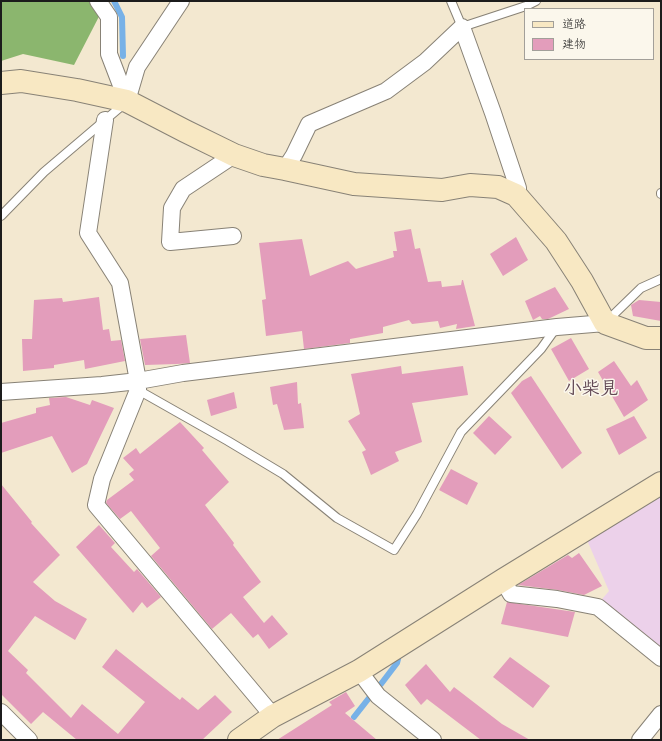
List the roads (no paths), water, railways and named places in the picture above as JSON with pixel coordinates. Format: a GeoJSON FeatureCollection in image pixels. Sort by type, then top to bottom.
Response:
{"type":"FeatureCollection","features":[{"type":"Feature","properties":{"kind":"street"},"geometry":{"type":"LineString","coordinates":[[98,1],[109,17],[109,54],[127,102]]}},
{"type":"Feature","properties":{"kind":"street"},"geometry":{"type":"LineString","coordinates":[[127,102],[137,67],[181,1]]}},
{"type":"Feature","properties":{"kind":"street"},"geometry":{"type":"LineString","coordinates":[[285,169],[294,155],[309,124],[386,91],[425,62],[462,27],[518,188],[516,195]]}},
{"type":"Feature","properties":{"kind":"street"},"geometry":{"type":"LineString","coordinates":[[1,83],[21,81],[77,90],[127,102],[234,154],[263,165],[354,184],[442,190],[470,185],[498,187],[516,195],[556,241],[582,281],[605,323]]}},
{"type":"Feature","properties":{"kind":"street"},"geometry":{"type":"LineString","coordinates":[[105,120],[88,233],[120,283],[138,386],[102,479],[96,505],[273,716]]}},
{"type":"Feature","properties":{"kind":"street"},"geometry":{"type":"LineString","coordinates":[[233,236],[170,242],[172,208],[183,189],[234,154]]}},
{"type":"Feature","properties":{"kind":"street"},"geometry":{"type":"LineString","coordinates":[[1,392],[102,385],[138,386],[183,373],[556,327],[605,323],[646,338],[661,338]]}},
{"type":"Feature","properties":{"kind":"street"},"geometry":{"type":"LineString","coordinates":[[239,740],[273,716],[359,671],[661,483]]}},
{"type":"Feature","properties":{"kind":"street"},"geometry":{"type":"LineString","coordinates":[[503,580],[510,594],[557,599],[598,607],[661,658]]}},
{"type":"Feature","properties":{"kind":"street"},"geometry":{"type":"LineString","coordinates":[[359,671],[378,696],[432,740]]}},
{"type":"Feature","properties":{"kind":"street"},"geometry":{"type":"LineString","coordinates":[[1,712],[30,740]]}},
{"type":"Feature","properties":{"kind":"street"},"geometry":{"type":"LineString","coordinates":[[640,740],[661,714]]}},
{"type":"Feature","properties":{"kind":"lane"},"geometry":{"type":"LineString","coordinates":[[451,1],[462,27],[526,6],[536,1]]}},
{"type":"Feature","properties":{"kind":"lane"},"geometry":{"type":"LineString","coordinates":[[1,216],[44,172],[127,102]]}},
{"type":"Feature","properties":{"kind":"lane"},"geometry":{"type":"LineString","coordinates":[[605,323],[641,288],[661,279]]}},
{"type":"Feature","properties":{"kind":"lane"},"geometry":{"type":"LineString","coordinates":[[138,386],[283,474],[337,518],[394,550],[417,514],[461,432],[541,349],[556,327]]}},
{"type":"Feature","properties":{"kind":"waterway"},"geometry":{"type":"LineString","coordinates":[[114,1],[122,17],[123,56]]}},
{"type":"Feature","properties":{"kind":"waterway"},"geometry":{"type":"LineString","coordinates":[[381,684],[397,663],[398,659]]}},
{"type":"Feature","properties":{"kind":"waterway"},"geometry":{"type":"LineString","coordinates":[[354,717],[369,698]]}},
{"type":"Feature","properties":{"kind":"district","name":"小柴見"},"geometry":{"type":"Point","coordinates":[591,392]}}]}
